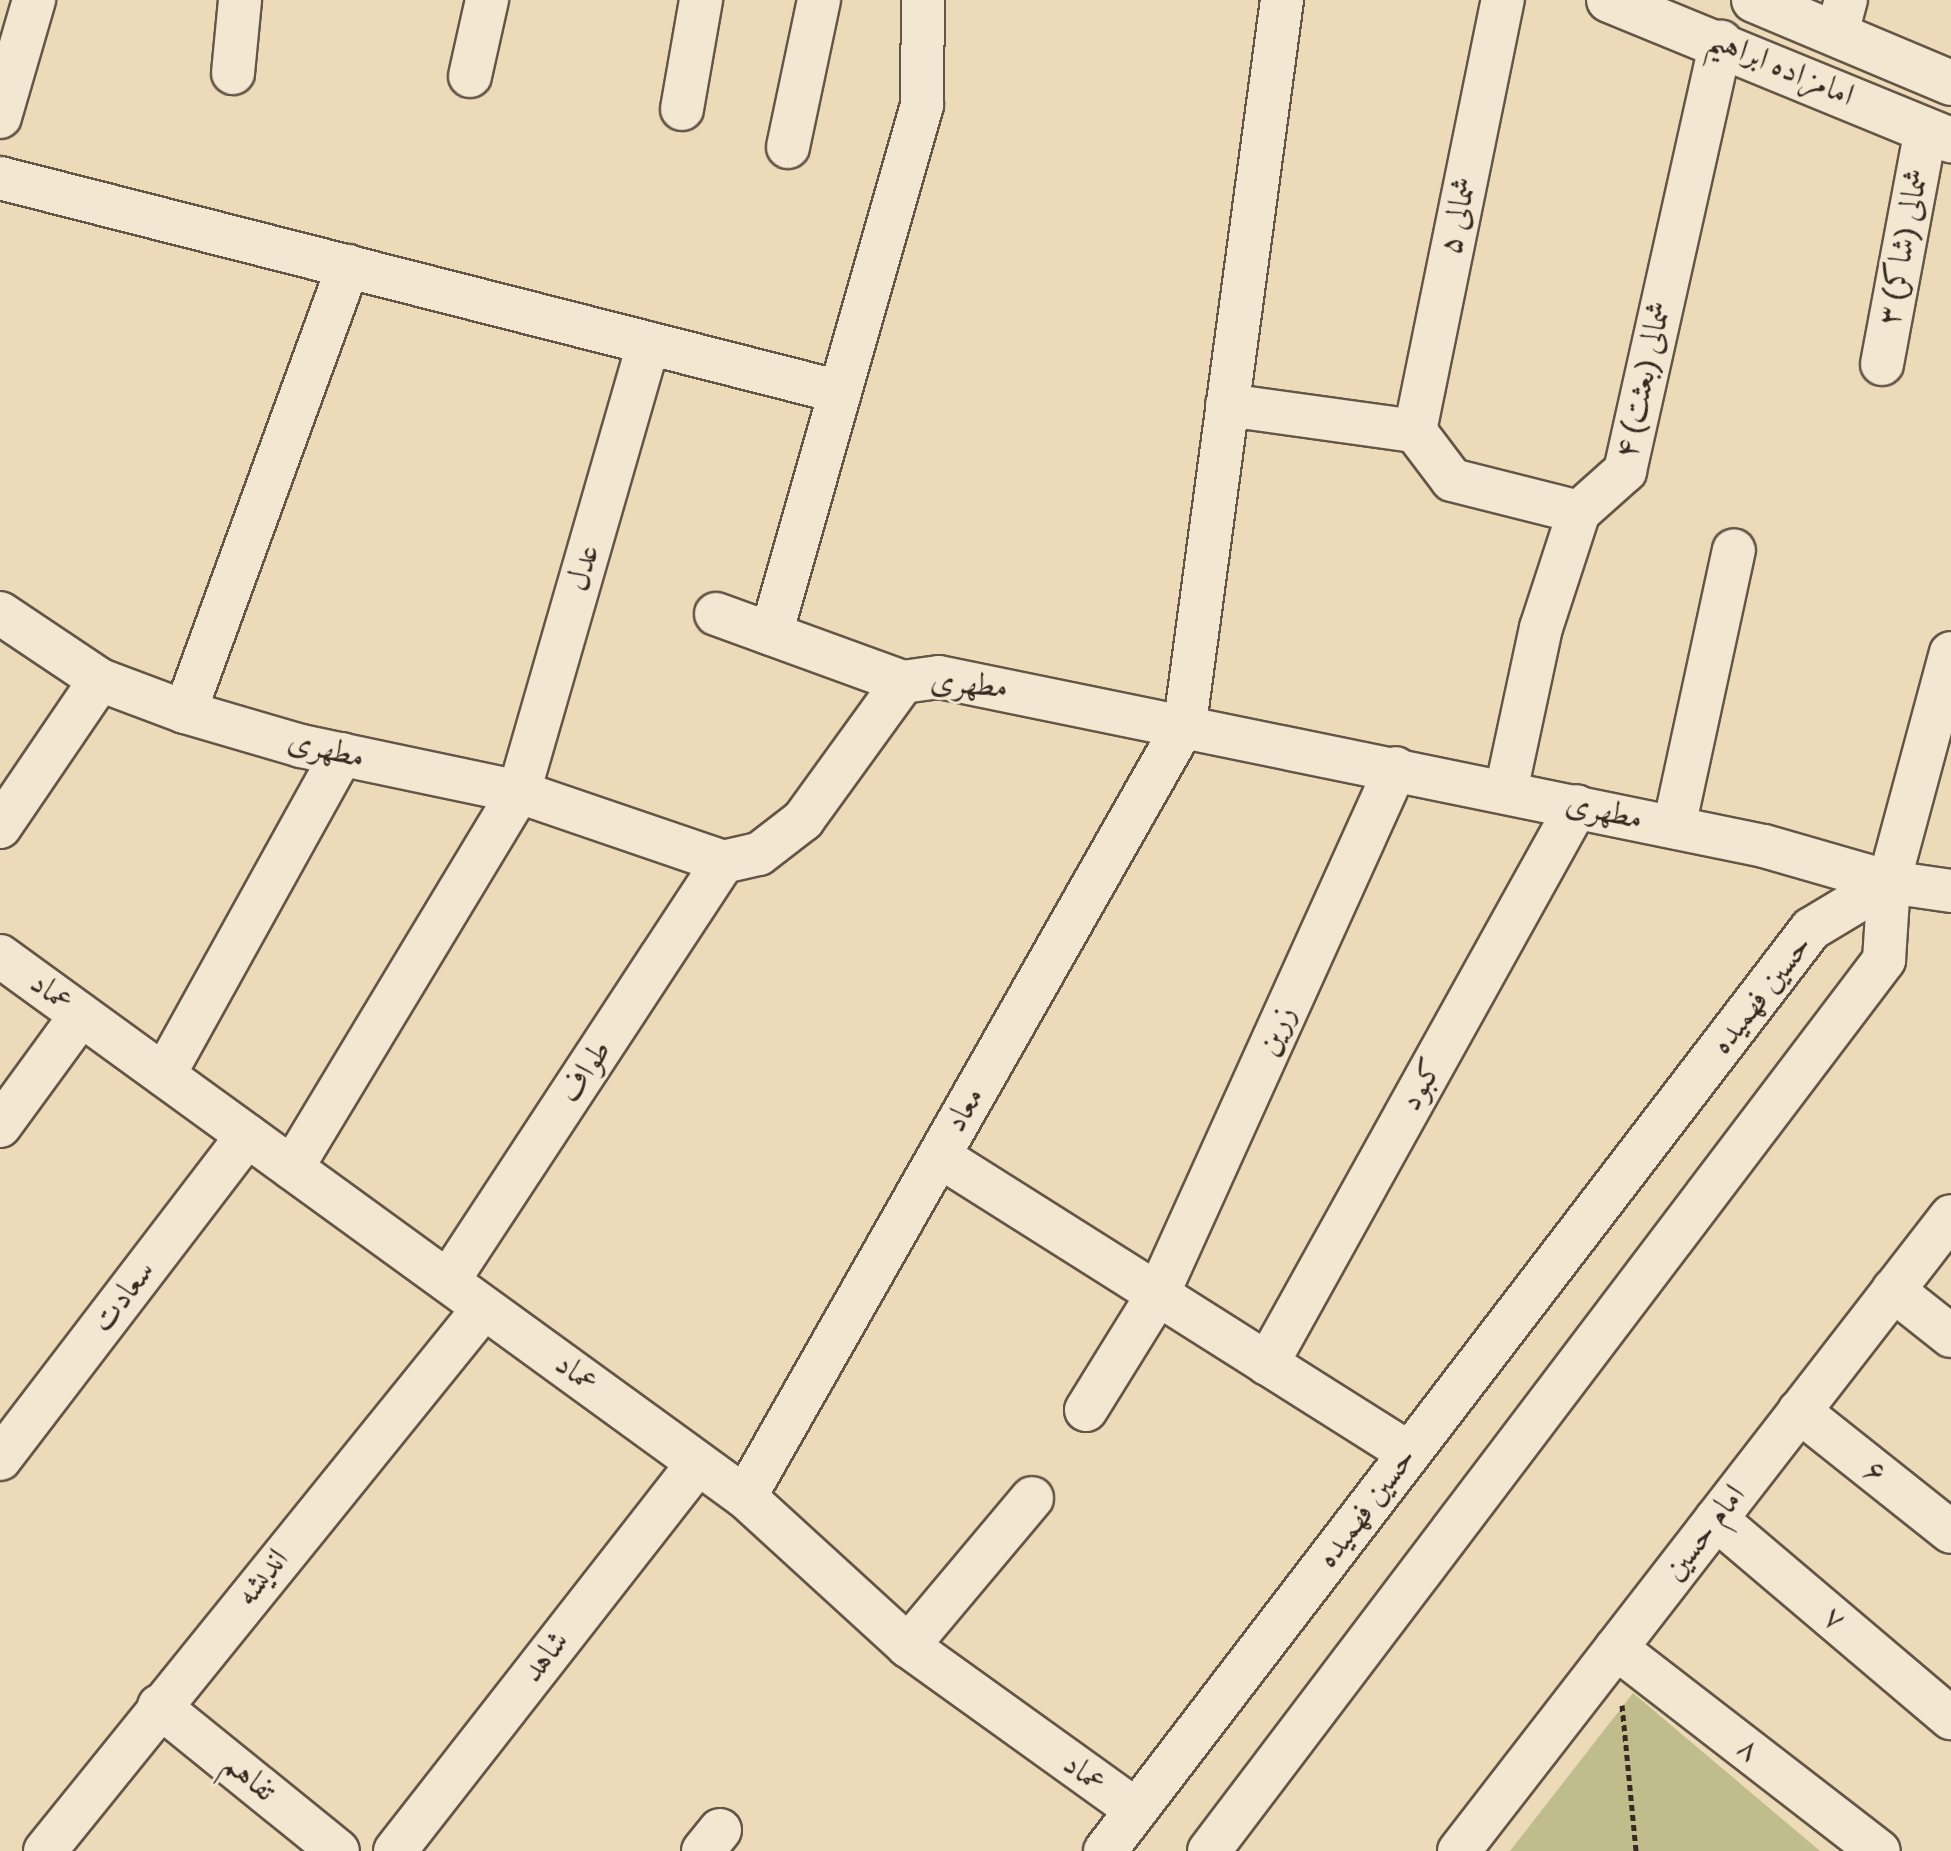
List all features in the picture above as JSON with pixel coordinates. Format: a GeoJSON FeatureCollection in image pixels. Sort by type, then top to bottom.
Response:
{"type":"FeatureCollection","features":[{"type":"Feature","properties":{"kind":"street"},"geometry":{"type":"LineString","coordinates":[[0,117],[6,76],[34,0]]}},
{"type":"Feature","properties":{"kind":"street"},"geometry":{"type":"LineString","coordinates":[[233,73],[240,0]]}},
{"type":"Feature","properties":{"kind":"street"},"geometry":{"type":"LineString","coordinates":[[470,76],[487,0]]}},
{"type":"Feature","properties":{"kind":"street"},"geometry":{"type":"LineString","coordinates":[[682,109],[701,0]]}},
{"type":"Feature","properties":{"kind":"street"},"geometry":{"type":"LineString","coordinates":[[788,147],[819,0]]}},
{"type":"Feature","properties":{"kind":"street"},"geometry":{"type":"LineString","coordinates":[[771,634],[922,105],[923,0]]}},
{"type":"Feature","properties":{"kind":"street"},"geometry":{"type":"LineString","coordinates":[[1185,723],[1282,0]]}},
{"type":"Feature","properties":{"kind":"street","name":"۵ شمالی"},"geometry":{"type":"LineString","coordinates":[[1415,431],[1503,0]]}},
{"type":"Feature","properties":{"kind":"street","name":"امامزاده ابراهیم"},"geometry":{"type":"LineString","coordinates":[[1609,0],[1721,42],[1939,135]]}},
{"type":"Feature","properties":{"kind":"street","name":"امامزاده ابراهیم"},"geometry":{"type":"LineString","coordinates":[[1754,0],[1842,16],[1951,83]]}},
{"type":"Feature","properties":{"kind":"street","name":"۴ شمالی (بعثت)"},"geometry":{"type":"LineString","coordinates":[[1579,512],[1625,471],[1721,42]]}},
{"type":"Feature","properties":{"kind":"street","name":"۳ شمالی (شاکر)"},"geometry":{"type":"LineString","coordinates":[[1882,364],[1939,135]]}},
{"type":"Feature","properties":{"kind":"street"},"geometry":{"type":"LineString","coordinates":[[0,178],[840,392]]}},
{"type":"Feature","properties":{"kind":"street"},"geometry":{"type":"LineString","coordinates":[[185,712],[348,266]]}},
{"type":"Feature","properties":{"kind":"street","name":"عدل"},"geometry":{"type":"LineString","coordinates":[[292,1168],[519,792],[649,343]]}},
{"type":"Feature","properties":{"kind":"street"},"geometry":{"type":"LineString","coordinates":[[1227,405],[1415,431],[1452,480],[1579,512],[1541,628],[1506,791]]}},
{"type":"Feature","properties":{"kind":"street"},"geometry":{"type":"LineString","coordinates":[[1674,827],[1734,550]]}},
{"type":"Feature","properties":{"kind":"street"},"geometry":{"type":"LineString","coordinates":[[716,614],[903,682]]}},
{"type":"Feature","properties":{"kind":"street","name":"مطهری"},"geometry":{"type":"LineString","coordinates":[[2,620],[100,680],[185,712],[342,754],[519,792],[723,862],[759,854],[803,820],[903,682],[991,682],[1674,827],[1889,882],[1951,891]]}},
{"type":"Feature","properties":{"kind":"street"},"geometry":{"type":"LineString","coordinates":[[1209,1851],[1884,960],[1889,882],[1951,653]]}},
{"type":"Feature","properties":{"kind":"street"},"geometry":{"type":"LineString","coordinates":[[0,827],[100,680]]}},
{"type":"Feature","properties":{"kind":"street","name":"معاد"},"geometry":{"type":"LineString","coordinates":[[745,1497],[1185,723]]}},
{"type":"Feature","properties":{"kind":"street"},"geometry":{"type":"LineString","coordinates":[[164,1075],[342,754]]}},
{"type":"Feature","properties":{"kind":"street","name":"زرین"},"geometry":{"type":"LineString","coordinates":[[1086,1410],[1158,1294],[1396,768]]}},
{"type":"Feature","properties":{"kind":"street","name":"کبود"},"geometry":{"type":"LineString","coordinates":[[1267,1364],[1577,806]]}},
{"type":"Feature","properties":{"kind":"street","name":"طواف"},"geometry":{"type":"LineString","coordinates":[[448,1281],[723,862]]}},
{"type":"Feature","properties":{"kind":"street","name":"حسین فهمیده"},"geometry":{"type":"LineString","coordinates":[[1105,1851],[1811,929],[1889,882]]}},
{"type":"Feature","properties":{"kind":"street","name":"عماد"},"geometry":{"type":"LineString","coordinates":[[0,956],[745,1497],[908,1646],[1136,1810]]}},
{"type":"Feature","properties":{"kind":"street"},"geometry":{"type":"LineString","coordinates":[[0,1126],[81,1015]]}},
{"type":"Feature","properties":{"kind":"street","name":"سعادت"},"geometry":{"type":"LineString","coordinates":[[0,1459],[247,1136]]}},
{"type":"Feature","properties":{"kind":"street"},"geometry":{"type":"LineString","coordinates":[[939,1156],[1409,1453]]}},
{"type":"Feature","properties":{"kind":"street","name":"امام حسین"},"geometry":{"type":"LineString","coordinates":[[1459,1851],[1951,1216]]}},
{"type":"Feature","properties":{"kind":"street"},"geometry":{"type":"LineString","coordinates":[[1893,1290],[1951,1336]]}},
{"type":"Feature","properties":{"kind":"street","name":"اندیشه"},"geometry":{"type":"LineString","coordinates":[[45,1851],[159,1706],[484,1308]]}},
{"type":"Feature","properties":{"kind":"street","name":"۶"},"geometry":{"type":"LineString","coordinates":[[1799,1411],[1951,1532]]}},
{"type":"Feature","properties":{"kind":"street","name":"شاهد"},"geometry":{"type":"LineString","coordinates":[[395,1851],[698,1463]]}},
{"type":"Feature","properties":{"kind":"street"},"geometry":{"type":"LineString","coordinates":[[908,1646],[1032,1498]]}},
{"type":"Feature","properties":{"kind":"street","name":"۷"},"geometry":{"type":"LineString","coordinates":[[1716,1519],[1951,1718]]}},
{"type":"Feature","properties":{"kind":"street","name":"۸"},"geometry":{"type":"LineString","coordinates":[[1616,1648],[1879,1851]]}},
{"type":"Feature","properties":{"kind":"street","name":"تفاهم"},"geometry":{"type":"LineString","coordinates":[[159,1706],[338,1851]]}},
{"type":"Feature","properties":{"kind":"path"},"geometry":{"type":"LineString","coordinates":[[1616,1648],[1636,1851]]}},
{"type":"Feature","properties":{"kind":"shaded area"},"geometry":{"type":"Polygon","coordinates":[[[1633,1693],[1820,1851],[1510,1851],[1633,1693]]]}}]}
